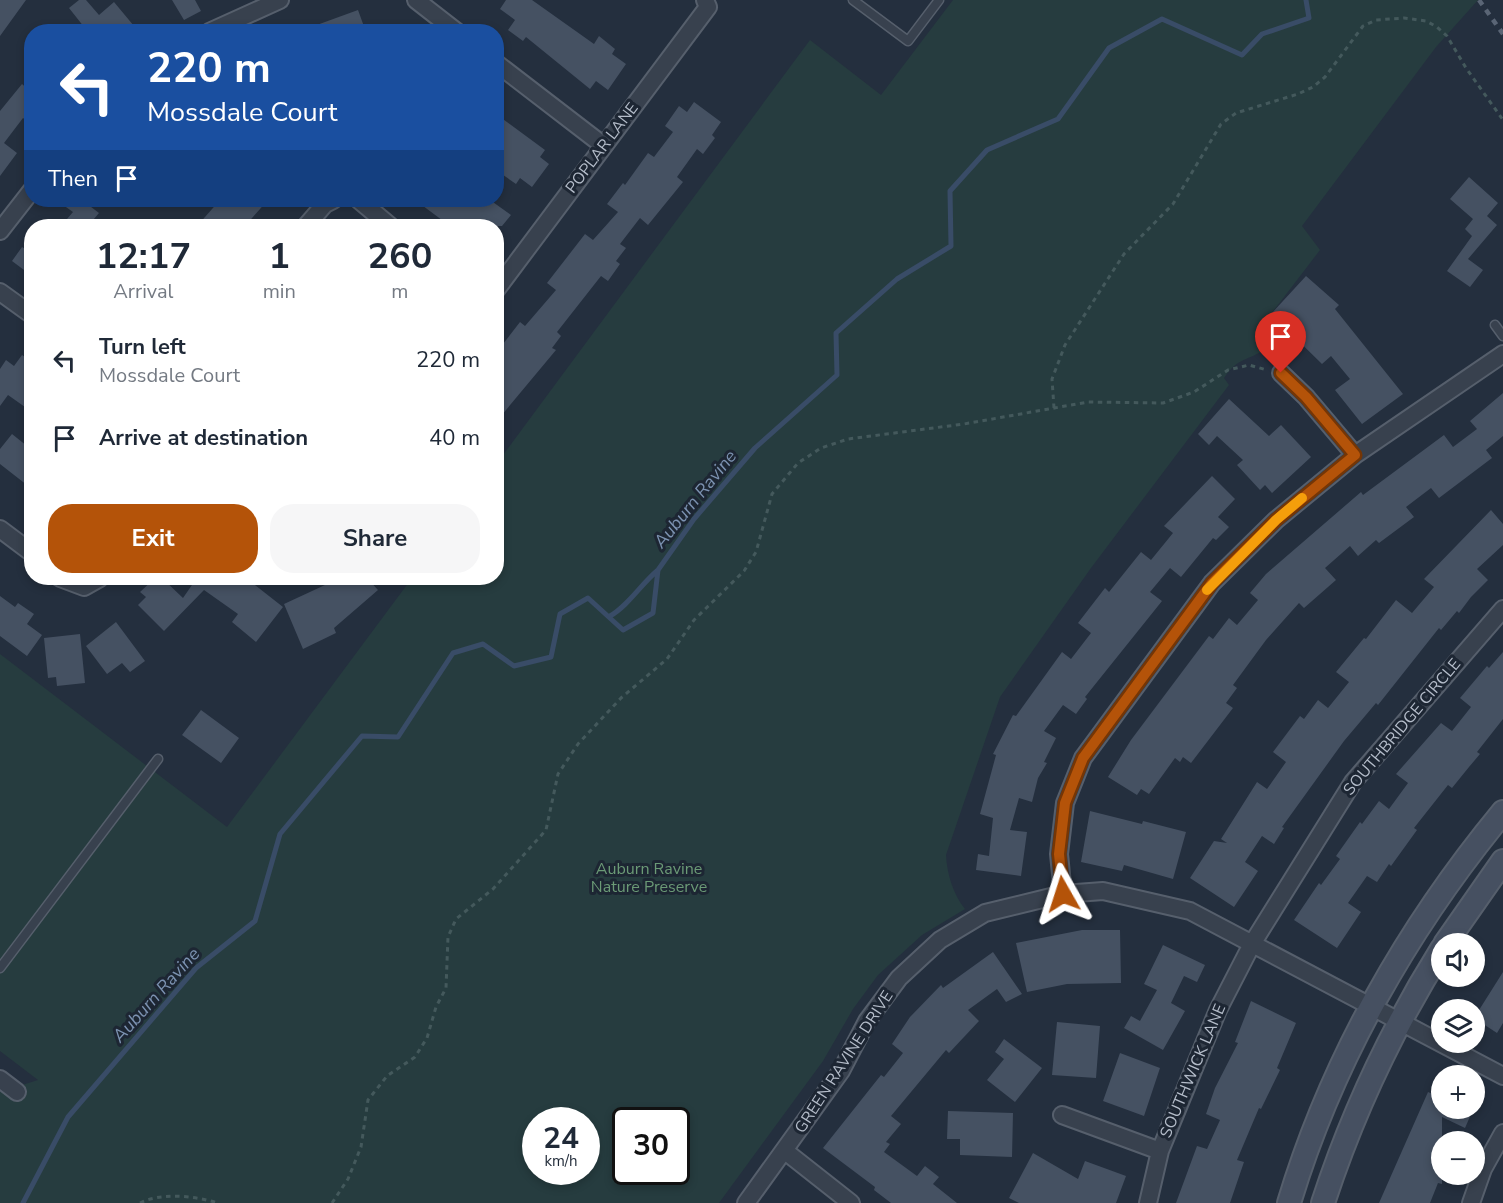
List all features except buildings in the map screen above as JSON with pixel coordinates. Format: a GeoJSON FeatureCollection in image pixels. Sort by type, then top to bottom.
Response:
{"type":"FeatureCollection","features":[{"type":"Feature","properties":{"kind":"main road"},"geometry":{"type":"LineString","coordinates":[[1323,1203],[1352,1123],[1385,1016],[1425,916],[1503,812]]}},
{"type":"Feature","properties":{"kind":"main road"},"geometry":{"type":"LineString","coordinates":[[1453,933],[1503,861]]}},
{"type":"Feature","properties":{"kind":"main road"},"geometry":{"type":"LineString","coordinates":[[1289,1203],[1321,1116],[1385,1016],[1431,962]]}},
{"type":"Feature","properties":{"kind":"street"},"geometry":{"type":"LineString","coordinates":[[223,24],[258,3],[280,0]]}},
{"type":"Feature","properties":{"kind":"street"},"geometry":{"type":"LineString","coordinates":[[416,0],[447,24]]}},
{"type":"Feature","properties":{"kind":"street","name":"POPLAR LANE"},"geometry":{"type":"LineString","coordinates":[[504,279],[707,3]]}},
{"type":"Feature","properties":{"kind":"street"},"geometry":{"type":"LineString","coordinates":[[504,69],[604,146]]}},
{"type":"Feature","properties":{"kind":"street"},"geometry":{"type":"LineString","coordinates":[[0,231],[24,200]]}},
{"type":"Feature","properties":{"kind":"street"},"geometry":{"type":"LineString","coordinates":[[312,219],[322,207]]}},
{"type":"Feature","properties":{"kind":"street"},"geometry":{"type":"LineString","coordinates":[[367,207],[382,219]]}},
{"type":"Feature","properties":{"kind":"street"},"geometry":{"type":"LineString","coordinates":[[0,292],[24,309]]}},
{"type":"Feature","properties":{"kind":"street"},"geometry":{"type":"LineString","coordinates":[[1063,894],[1059,854],[1065,803],[1083,758],[1212,583],[1276,520],[1355,455],[1503,354]]}},
{"type":"Feature","properties":{"kind":"street"},"geometry":{"type":"LineString","coordinates":[[1281,373],[1306,397],[1355,455]]}},
{"type":"Feature","properties":{"kind":"street"},"geometry":{"type":"LineString","coordinates":[[0,529],[24,547]]}},
{"type":"Feature","properties":{"kind":"street","name":"SOUTHBRIDGE CIRCLE"},"geometry":{"type":"LineString","coordinates":[[1252,944],[1353,782],[1503,609]]}},
{"type":"Feature","properties":{"kind":"street","name":"GREEN RAVINE DRIVE"},"geometry":{"type":"LineString","coordinates":[[746,1203],[841,1071],[867,1021],[899,978],[940,939],[985,914],[1063,894],[1103,891],[1190,910],[1385,1016],[1503,1076]]}},
{"type":"Feature","properties":{"kind":"street","name":"SOUTHWICK LANE"},"geometry":{"type":"LineString","coordinates":[[1148,1203],[1160,1151],[1218,1010],[1252,944]]}},
{"type":"Feature","properties":{"kind":"street"},"geometry":{"type":"LineString","coordinates":[[0,1079],[17,1092]]}},
{"type":"Feature","properties":{"kind":"street"},"geometry":{"type":"LineString","coordinates":[[1062,1115],[1160,1151]]}},
{"type":"Feature","properties":{"kind":"street"},"geometry":{"type":"LineString","coordinates":[[1471,1203],[1483,1169],[1503,1133]]}},
{"type":"Feature","properties":{"kind":"street"},"geometry":{"type":"LineString","coordinates":[[785,1151],[851,1203]]}},
{"type":"Feature","properties":{"kind":"lane"},"geometry":{"type":"LineString","coordinates":[[853,0],[908,41],[939,0]]}},
{"type":"Feature","properties":{"kind":"lane"},"geometry":{"type":"LineString","coordinates":[[1495,324],[1503,336]]}},
{"type":"Feature","properties":{"kind":"lane"},"geometry":{"type":"LineString","coordinates":[[0,969],[158,759]]}},
{"type":"Feature","properties":{"kind":"path"},"geometry":{"type":"LineString","coordinates":[[1054,408],[1052,379],[1065,345],[1124,254],[1173,204],[1221,124],[1236,113],[1298,94],[1313,87],[1325,77],[1363,26],[1376,20],[1404,18],[1426,21],[1437,27],[1447,36],[1466,68],[1503,120]]}},
{"type":"Feature","properties":{"kind":"path"},"geometry":{"type":"LineString","coordinates":[[332,1203],[348,1179],[361,1147],[368,1100],[387,1076],[415,1057],[427,1038],[436,1007],[447,988],[448,937],[456,919],[493,889],[546,830],[558,774],[578,744],[613,706],[667,659],[694,620],[744,571],[756,552],[767,505],[788,474],[821,448],[848,439],[896,434],[1102,401],[1153,404],[1173,401],[1194,392],[1228,370],[1239,366],[1249,365],[1281,373]]}},
{"type":"Feature","properties":{"kind":"path"},"geometry":{"type":"LineString","coordinates":[[140,1203],[147,1199],[177,1196],[218,1203]]}},
{"type":"Feature","properties":{"kind":"green space","name":"Auburn Ravine Nature Preserve"},"geometry":{"type":"Polygon","coordinates":[[[953,0],[1304,0],[1308,12],[1306,0],[1478,0],[1436,47],[1302,226],[1320,250],[1271,314],[1267,348],[1229,371],[1224,378],[1229,385],[1091,568],[1000,697],[946,855],[951,884],[965,909],[922,935],[878,975],[853,1009],[823,1061],[719,1203],[0,1203],[0,1092],[38,1080],[0,1051],[0,654],[227,827],[407,585],[504,585],[504,454],[810,40],[881,95],[953,0]]]}},
{"type":"Feature","properties":{"kind":"waterway","name":"Auburn Ravine"},"geometry":{"type":"LineString","coordinates":[[23,1203],[68,1117],[196,968],[255,921],[280,834],[362,736],[398,737],[453,653],[483,644],[514,666],[551,657],[560,614],[588,598],[623,630],[653,613],[658,570],[694,519],[755,448],[837,375],[836,333],[897,279],[951,246],[950,191],[987,150],[1058,119],[1109,48],[1162,19],[1242,55],[1262,34],[1309,18],[1306,0]]}},
{"type":"Feature","properties":{"kind":"waterway"},"geometry":{"type":"LineString","coordinates":[[610,616],[623,607],[658,570]]}},
{"type":"Feature","properties":{"kind":"railway"},"geometry":{"type":"LineString","coordinates":[[1479,0],[1503,34]]}},
{"type":"Feature","properties":{"kind":"slow traffic"},"geometry":{"type":"LineString","coordinates":[[1207,590],[1276,520],[1302,498]]}},
{"type":"Feature","properties":{"kind":"route"},"geometry":{"type":"LineString","coordinates":[[1063,894],[1059,854],[1065,803],[1083,758],[1212,583],[1276,520],[1355,455],[1306,397],[1281,373]]}}]}
